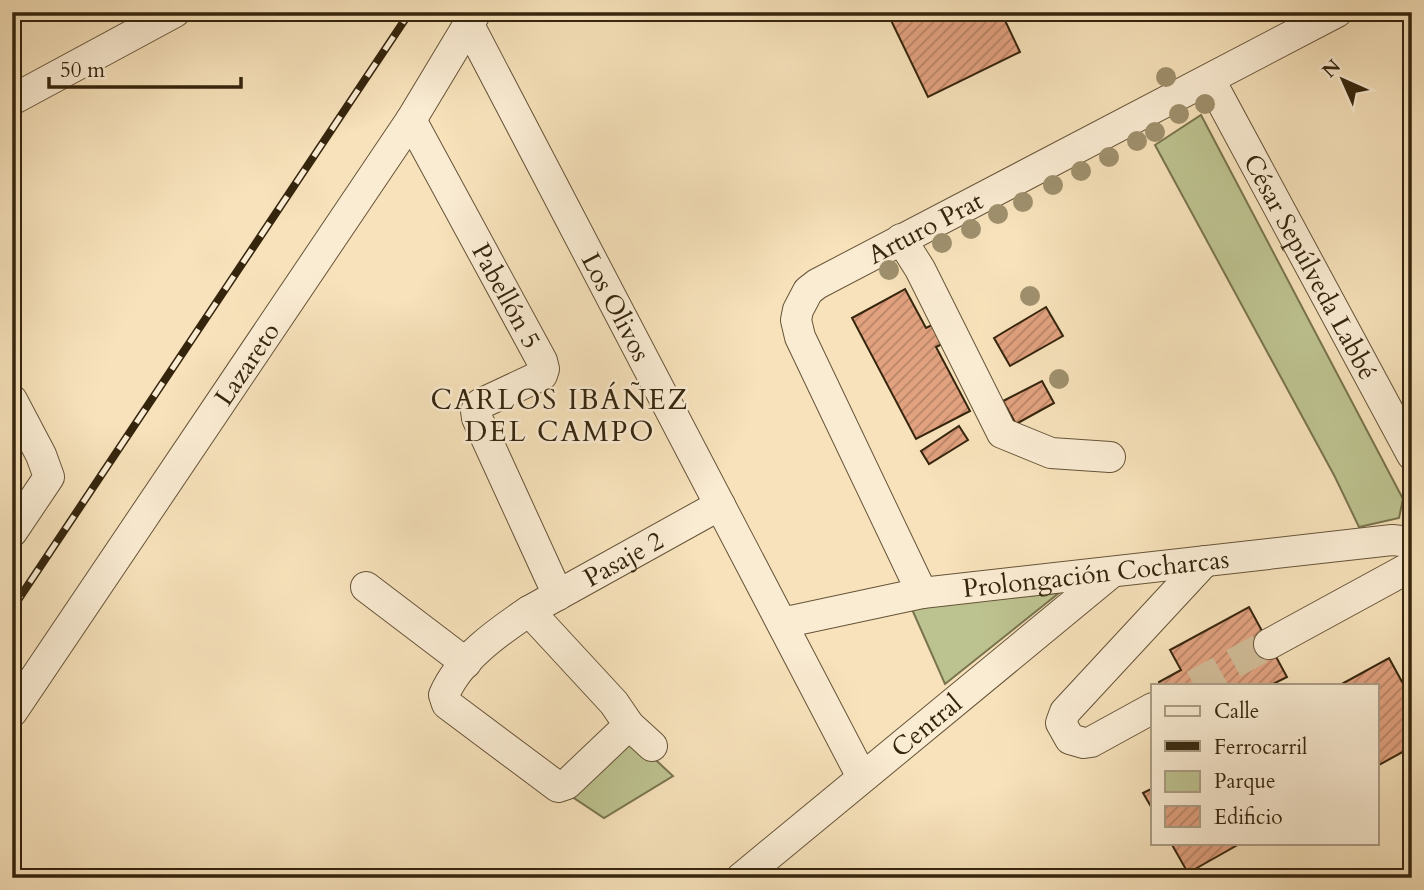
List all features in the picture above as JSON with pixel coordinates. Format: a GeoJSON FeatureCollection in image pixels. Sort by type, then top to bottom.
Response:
{"type":"FeatureCollection","features":[{"type":"Feature","properties":{"kind":"street"},"geometry":{"type":"LineString","coordinates":[[12,100],[175,12]]}},
{"type":"Feature","properties":{"kind":"street","name":"Arturo Prat"},"geometry":{"type":"LineString","coordinates":[[922,593],[800,337],[796,320],[801,300],[808,291],[901,239],[1337,12]]}},
{"type":"Feature","properties":{"kind":"street","name":"Lazareto"},"geometry":{"type":"LineString","coordinates":[[12,712],[411,120],[472,19]]}},
{"type":"Feature","properties":{"kind":"street","name":"Los Olivos"},"geometry":{"type":"LineString","coordinates":[[472,19],[862,777]]}},
{"type":"Feature","properties":{"kind":"street","name":"César Sepúlveda Labbé"},"geometry":{"type":"LineString","coordinates":[[1210,80],[1412,454]]}},
{"type":"Feature","properties":{"kind":"street","name":"Pabellón 5"},"geometry":{"type":"LineString","coordinates":[[411,120],[542,361],[542,375],[480,404],[476,411],[558,595]]}},
{"type":"Feature","properties":{"kind":"street"},"geometry":{"type":"LineString","coordinates":[[901,239],[920,269],[1002,433],[1051,453],[1110,457]]}},
{"type":"Feature","properties":{"kind":"street"},"geometry":{"type":"LineString","coordinates":[[12,400],[41,455],[49,477],[12,532]]}},
{"type":"Feature","properties":{"kind":"street","name":"Pasaje 2"},"geometry":{"type":"LineString","coordinates":[[629,724],[572,780],[563,787],[558,787],[447,704],[444,695],[466,663],[500,631],[529,611],[720,505]]}},
{"type":"Feature","properties":{"kind":"street","name":"Prolongación Cocharcas"},"geometry":{"type":"LineString","coordinates":[[782,623],[922,593],[1392,540],[1412,542]]}},
{"type":"Feature","properties":{"kind":"street"},"geometry":{"type":"LineString","coordinates":[[1151,709],[1091,742],[1070,739],[1061,723],[1065,712],[1205,561]]}},
{"type":"Feature","properties":{"kind":"street"},"geometry":{"type":"LineString","coordinates":[[1269,644],[1412,566]]}},
{"type":"Feature","properties":{"kind":"street","name":"Central"},"geometry":{"type":"LineString","coordinates":[[741,878],[1111,573]]}},
{"type":"Feature","properties":{"kind":"street"},"geometry":{"type":"LineString","coordinates":[[366,587],[466,663]]}},
{"type":"Feature","properties":{"kind":"street"},"geometry":{"type":"LineString","coordinates":[[529,611],[614,703],[629,724],[652,746]]}},
{"type":"Feature","properties":{"kind":"green space"},"geometry":{"type":"Polygon","coordinates":[[[1201,115],[1403,499],[1399,518],[1359,527],[1335,477],[1155,145],[1201,115]]]}},
{"type":"Feature","properties":{"kind":"green space"},"geometry":{"type":"Polygon","coordinates":[[[1059,593],[945,684],[911,607],[1059,593]]]}},
{"type":"Feature","properties":{"kind":"green space"},"geometry":{"type":"Polygon","coordinates":[[[631,737],[673,776],[604,818],[571,796],[631,737]]]}},
{"type":"Feature","properties":{"kind":"building"},"geometry":{"type":"Polygon","coordinates":[[[887,12],[1001,12],[1020,52],[928,97],[887,12]]]}},
{"type":"Feature","properties":{"kind":"building"},"geometry":{"type":"Polygon","coordinates":[[[905,289],[926,328],[936,323],[946,342],[936,347],[970,411],[916,439],[852,318],[905,289]]]}},
{"type":"Feature","properties":{"kind":"building"},"geometry":{"type":"Polygon","coordinates":[[[1046,307],[1063,336],[1010,366],[994,338],[1046,307]]]}},
{"type":"Feature","properties":{"kind":"building"},"geometry":{"type":"Polygon","coordinates":[[[1042,381],[1054,403],[1016,424],[1003,401],[1042,381]]]}},
{"type":"Feature","properties":{"kind":"building"},"geometry":{"type":"Polygon","coordinates":[[[959,426],[968,440],[929,464],[921,451],[959,426]]]}},
{"type":"Feature","properties":{"kind":"building"},"geometry":{"type":"Polygon","coordinates":[[[1249,607],[1287,677],[1273,684],[1160,684],[1181,670],[1170,650],[1249,607]]]}},
{"type":"Feature","properties":{"kind":"building"},"geometry":{"type":"Polygon","coordinates":[[[1389,658],[1412,700],[1412,747],[1378,765],[1378,684],[1342,684],[1389,658]]]}},
{"type":"Feature","properties":{"kind":"building"},"geometry":{"type":"Polygon","coordinates":[[[1151,789],[1151,807],[1143,793],[1151,789]]]}},
{"type":"Feature","properties":{"kind":"building"},"geometry":{"type":"Polygon","coordinates":[[[1172,844],[1239,844],[1188,873],[1172,844]]]}},
{"type":"Feature","properties":{"kind":"tunnel"},"geometry":{"type":"LineString","coordinates":[[1196,684],[1269,644]]}},
{"type":"Feature","properties":{"kind":"railway"},"geometry":{"type":"LineString","coordinates":[[12,609],[410,12]]}},
{"type":"Feature","properties":{"kind":"district","name":"CARLOS IBÁÑEZ DEL CAMPO"},"geometry":{"type":"Point","coordinates":[560,416]}}]}
